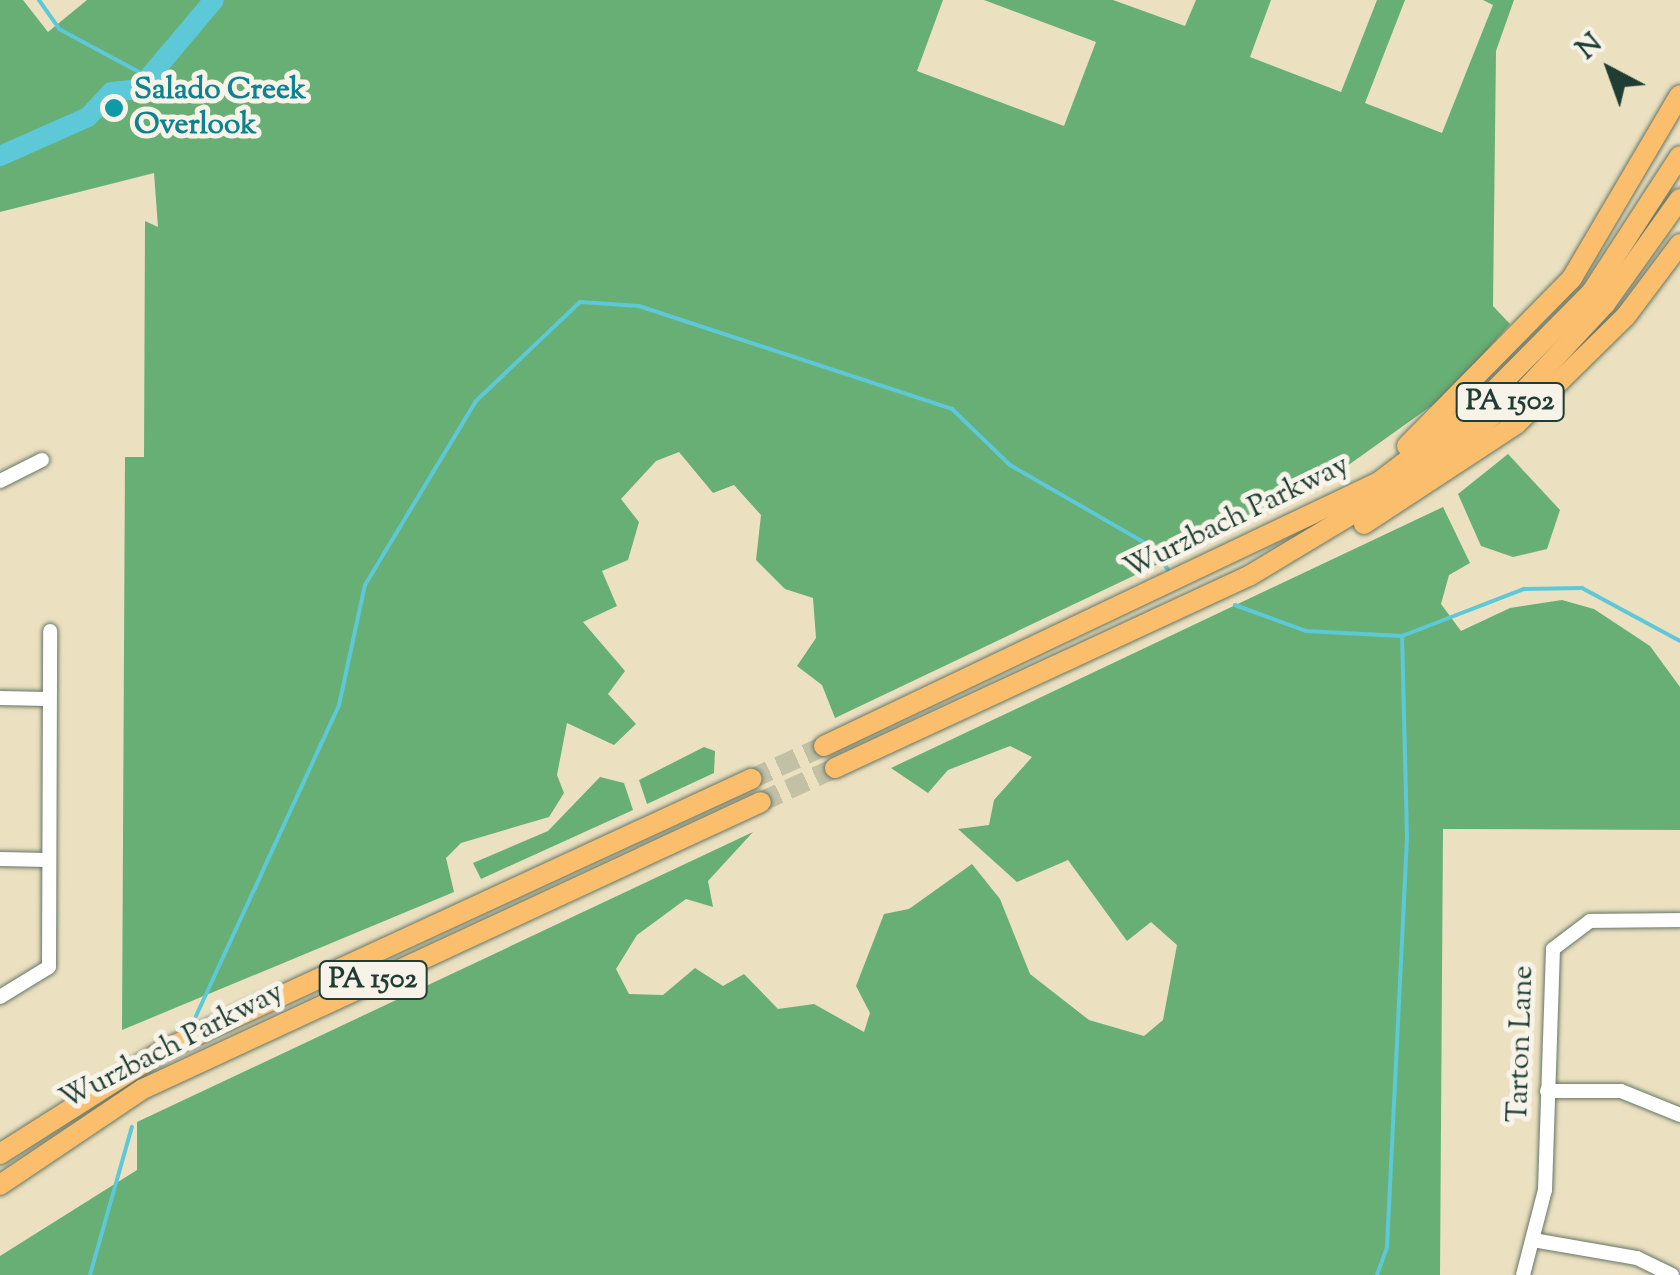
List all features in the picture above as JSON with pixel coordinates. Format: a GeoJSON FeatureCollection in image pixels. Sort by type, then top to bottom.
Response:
{"type":"FeatureCollection","features":[{"type":"Feature","properties":{"kind":"highway"},"geometry":{"type":"LineString","coordinates":[[1313,519],[1439,420],[1521,337],[1610,223],[1680,96]]}},
{"type":"Feature","properties":{"kind":"highway","name":"Wurzbach Parkway"},"geometry":{"type":"LineString","coordinates":[[824,746],[1313,519],[1379,482],[1518,371],[1591,294],[1680,156]]}},
{"type":"Feature","properties":{"kind":"highway","name":"Wurzbach Parkway"},"geometry":{"type":"LineString","coordinates":[[835,768],[1292,554],[1522,394],[1605,304],[1680,200]]}},
{"type":"Feature","properties":{"kind":"highway"},"geometry":{"type":"LineString","coordinates":[[1292,554],[1370,522],[1504,434],[1626,316],[1680,244]]}},
{"type":"Feature","properties":{"kind":"highway","name":"Wurzbach Parkway"},"geometry":{"type":"LineString","coordinates":[[0,1154],[164,1050],[751,779]]}},
{"type":"Feature","properties":{"kind":"highway","name":"Wurzbach Parkway"},"geometry":{"type":"LineString","coordinates":[[0,1185],[143,1088],[761,802]]}},
{"type":"Feature","properties":{"kind":"street"},"geometry":{"type":"LineString","coordinates":[[0,481],[42,460]]}},
{"type":"Feature","properties":{"kind":"street"},"geometry":{"type":"LineString","coordinates":[[0,997],[48,967],[50,631]]}},
{"type":"Feature","properties":{"kind":"street"},"geometry":{"type":"LineString","coordinates":[[0,698],[48,699]]}},
{"type":"Feature","properties":{"kind":"street"},"geometry":{"type":"LineString","coordinates":[[0,859],[48,860]]}},
{"type":"Feature","properties":{"kind":"street","name":"Tarton Lane"},"geometry":{"type":"LineString","coordinates":[[1522,1275],[1545,1190],[1547,970],[1563,936],[1590,921],[1680,920]]}},
{"type":"Feature","properties":{"kind":"street"},"geometry":{"type":"LineString","coordinates":[[1547,1091],[1621,1091],[1680,1114]]}},
{"type":"Feature","properties":{"kind":"street"},"geometry":{"type":"LineString","coordinates":[[1532,1240],[1638,1258],[1672,1275]]}},
{"type":"Feature","properties":{"kind":"green space"},"geometry":{"type":"Polygon","coordinates":[[[0,0],[23,0],[48,32],[87,0],[943,0],[917,71],[1064,126],[1096,42],[984,0],[1113,0],[1185,26],[1196,0],[1271,0],[1250,57],[1341,92],[1377,0],[1405,0],[1365,103],[1442,133],[1493,5],[1483,0],[1514,0],[1496,51],[1493,306],[1510,324],[1448,394],[1312,491],[835,718],[822,685],[797,666],[816,638],[813,598],[785,589],[756,560],[761,515],[734,485],[713,493],[679,452],[656,461],[621,499],[639,522],[628,560],[602,571],[617,606],[583,622],[625,671],[608,694],[636,724],[614,745],[567,723],[557,775],[564,793],[549,817],[461,843],[446,858],[454,892],[122,1030],[125,457],[144,457],[145,221],[158,227],[154,173],[0,212],[0,0]]]}},
{"type":"Feature","properties":{"kind":"green space"},"geometry":{"type":"Polygon","coordinates":[[[1508,454],[1560,510],[1547,549],[1513,557],[1481,546],[1458,494],[1508,454]]]}},
{"type":"Feature","properties":{"kind":"green space"},"geometry":{"type":"Polygon","coordinates":[[[1443,507],[1470,563],[1449,575],[1441,604],[1461,631],[1510,608],[1562,600],[1594,609],[1650,646],[1680,687],[1680,830],[1443,829],[1440,1275],[0,1275],[0,1256],[137,1170],[137,1122],[753,832],[708,881],[713,907],[686,899],[637,935],[616,969],[629,994],[663,995],[695,968],[723,986],[744,974],[778,1009],[814,1004],[864,1032],[870,1013],[856,986],[884,914],[909,909],[972,864],[1000,899],[1030,974],[1089,1020],[1144,1036],[1163,1020],[1177,945],[1151,922],[1127,941],[1068,860],[1017,882],[958,829],[989,825],[994,800],[1032,757],[1010,746],[948,770],[928,793],[891,768],[1443,507]]]}},
{"type":"Feature","properties":{"kind":"green space"},"geometry":{"type":"Polygon","coordinates":[[[704,747],[715,751],[714,773],[647,804],[639,780],[704,747]]]}},
{"type":"Feature","properties":{"kind":"green space"},"geometry":{"type":"Polygon","coordinates":[[[600,777],[624,783],[633,810],[481,879],[473,863],[548,831],[600,777]]]}},
{"type":"Feature","properties":{"kind":"waterway"},"geometry":{"type":"LineString","coordinates":[[39,0],[59,29],[150,78]]}},
{"type":"Feature","properties":{"kind":"waterway"},"geometry":{"type":"LineString","coordinates":[[208,0],[211,3]]}},
{"type":"Feature","properties":{"kind":"waterway"},"geometry":{"type":"LineString","coordinates":[[0,156],[88,117],[111,92],[139,89],[214,0]]}},
{"type":"Feature","properties":{"kind":"waterway"},"geometry":{"type":"LineString","coordinates":[[196,1016],[339,705],[365,585],[476,401],[580,302],[639,306],[952,409],[1010,465],[1152,547],[1168,570]]}},
{"type":"Feature","properties":{"kind":"waterway"},"geometry":{"type":"LineString","coordinates":[[1235,605],[1306,631],[1402,636],[1524,589],[1582,588],[1680,641]]}},
{"type":"Feature","properties":{"kind":"waterway"},"geometry":{"type":"LineString","coordinates":[[1377,1275],[1387,1247],[1407,838],[1402,636]]}},
{"type":"Feature","properties":{"kind":"waterway"},"geometry":{"type":"LineString","coordinates":[[90,1275],[132,1127]]}},
{"type":"Feature","properties":{"kind":"tunnel"},"geometry":{"type":"LineString","coordinates":[[751,779],[824,746]]}},
{"type":"Feature","properties":{"kind":"tunnel"},"geometry":{"type":"LineString","coordinates":[[761,802],[835,768]]}},
{"type":"Feature","properties":{"kind":"place","name":"Salado Creek Overlook"},"geometry":{"type":"Point","coordinates":[114,108]}}]}
